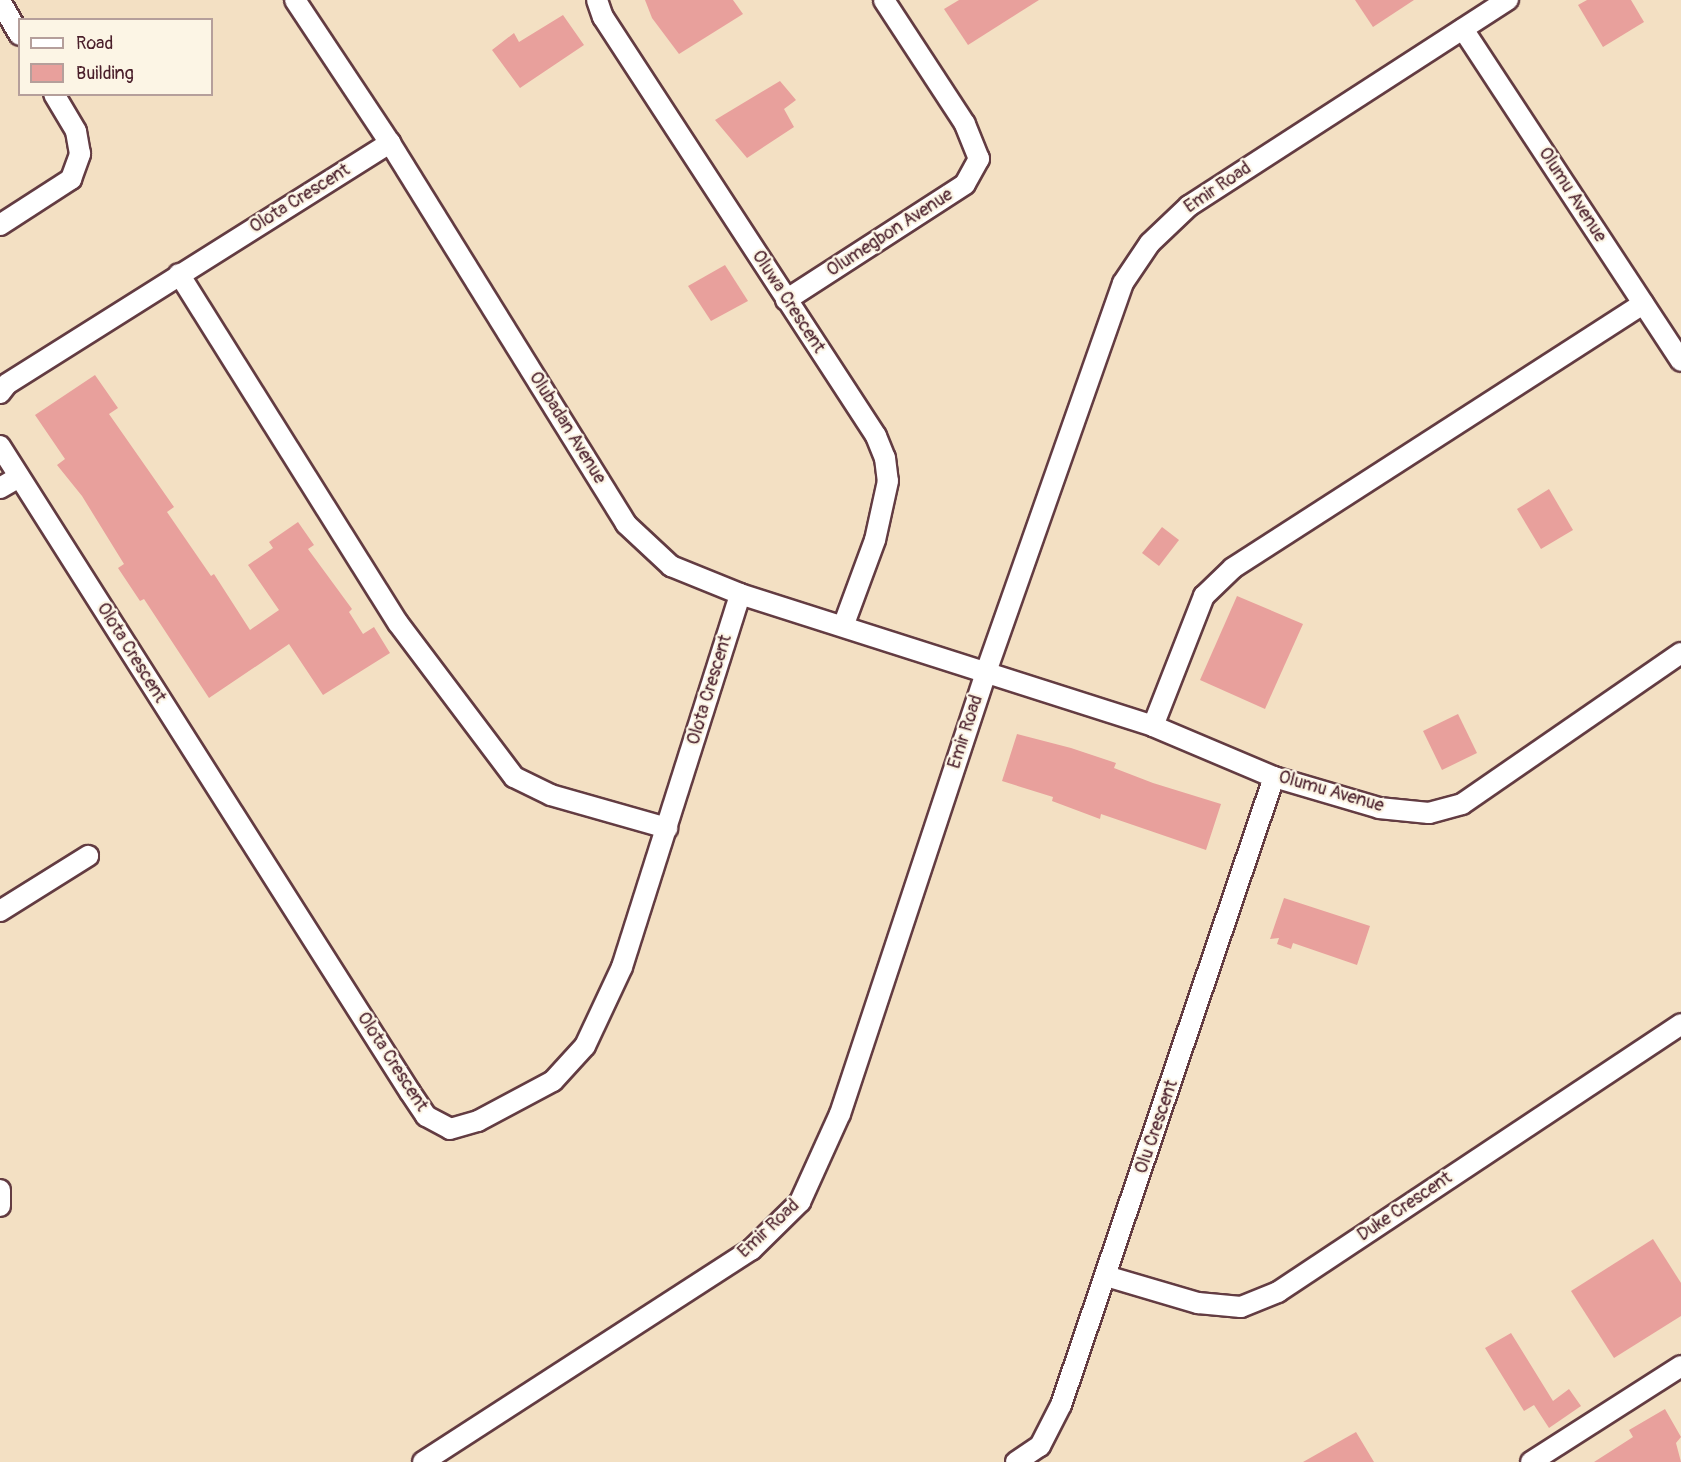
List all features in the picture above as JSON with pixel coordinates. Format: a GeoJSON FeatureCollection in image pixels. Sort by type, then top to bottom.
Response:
{"type":"FeatureCollection","features":[{"type":"Feature","properties":{"kind":"street","name":"Olubadan Avenue"},"geometry":{"type":"LineString","coordinates":[[295,0],[390,143],[626,524],[671,566],[740,594],[844,624],[986,672]]}},
{"type":"Feature","properties":{"kind":"street","name":"Oluwa Crescent"},"geometry":{"type":"LineString","coordinates":[[597,0],[603,17],[876,436],[885,458],[888,481],[875,540],[844,624]]}},
{"type":"Feature","properties":{"kind":"street","name":"Olumegbon Avenue"},"geometry":{"type":"LineString","coordinates":[[786,300],[965,184],[979,159],[965,124],[884,0]]}},
{"type":"Feature","properties":{"kind":"street","name":"Emir Road"},"geometry":{"type":"LineString","coordinates":[[423,1462],[751,1250],[800,1202],[840,1114],[986,672],[1123,283],[1150,243],[1189,206],[1508,0]]}},
{"type":"Feature","properties":{"kind":"street"},"geometry":{"type":"LineString","coordinates":[[0,1],[18,32]]}},
{"type":"Feature","properties":{"kind":"street","name":"Olumu Avenue"},"geometry":{"type":"LineString","coordinates":[[1463,29],[1681,361]]}},
{"type":"Feature","properties":{"kind":"street"},"geometry":{"type":"LineString","coordinates":[[0,225],[71,179],[80,154],[76,131],[55,96]]}},
{"type":"Feature","properties":{"kind":"street","name":"Olota Crescent"},"geometry":{"type":"LineString","coordinates":[[0,393],[7,384],[390,143]]}},
{"type":"Feature","properties":{"kind":"street"},"geometry":{"type":"LineString","coordinates":[[179,274],[398,623],[514,777],[551,795],[667,828]]}},
{"type":"Feature","properties":{"kind":"street"},"geometry":{"type":"LineString","coordinates":[[1153,726],[1204,596],[1233,568],[1643,304]]}},
{"type":"Feature","properties":{"kind":"street","name":"Olota Crescent"},"geometry":{"type":"LineString","coordinates":[[0,446],[426,1116],[450,1129],[478,1121],[553,1081],[585,1046],[622,967],[740,594]]}},
{"type":"Feature","properties":{"kind":"street"},"geometry":{"type":"LineString","coordinates":[[0,488],[19,477]]}},
{"type":"Feature","properties":{"kind":"street","name":"Olumu Avenue"},"geometry":{"type":"LineString","coordinates":[[986,672],[1153,726],[1274,777],[1379,808],[1429,813],[1462,804],[1681,653]]}},
{"type":"Feature","properties":{"kind":"street","name":"Olu Crescent"},"geometry":{"type":"LineString","coordinates":[[1016,1462],[1040,1446],[1061,1405],[1274,777]]}},
{"type":"Feature","properties":{"kind":"street"},"geometry":{"type":"LineString","coordinates":[[0,910],[88,856]]}},
{"type":"Feature","properties":{"kind":"street","name":"Duke Crescent"},"geometry":{"type":"LineString","coordinates":[[1106,1276],[1198,1303],[1241,1307],[1278,1292],[1681,1024]]}},
{"type":"Feature","properties":{"kind":"street"},"geometry":{"type":"LineString","coordinates":[[0,1190],[0,1206]]}},
{"type":"Feature","properties":{"kind":"street"},"geometry":{"type":"LineString","coordinates":[[1531,1462],[1681,1366]]}},
{"type":"Feature","properties":{"kind":"building"},"geometry":{"type":"Polygon","coordinates":[[[645,0],[733,0],[743,14],[679,54],[652,18],[645,0]]]}},
{"type":"Feature","properties":{"kind":"building"},"geometry":{"type":"Polygon","coordinates":[[[959,0],[1039,0],[968,45],[944,9],[959,0]]]}},
{"type":"Feature","properties":{"kind":"building"},"geometry":{"type":"Polygon","coordinates":[[[1355,0],[1414,0],[1373,27],[1355,0]]]}},
{"type":"Feature","properties":{"kind":"building"},"geometry":{"type":"Polygon","coordinates":[[[1587,0],[1631,0],[1644,22],[1603,47],[1578,5],[1587,0]]]}},
{"type":"Feature","properties":{"kind":"building"},"geometry":{"type":"Polygon","coordinates":[[[563,15],[584,45],[520,88],[492,50],[514,33],[519,42],[563,15]]]}},
{"type":"Feature","properties":{"kind":"building"},"geometry":{"type":"Polygon","coordinates":[[[780,81],[796,100],[784,109],[794,127],[747,158],[715,120],[780,81]]]}},
{"type":"Feature","properties":{"kind":"building"},"geometry":{"type":"Polygon","coordinates":[[[725,265],[748,301],[711,321],[688,286],[725,265]]]}},
{"type":"Feature","properties":{"kind":"building"},"geometry":{"type":"Polygon","coordinates":[[[95,375],[118,408],[109,414],[174,507],[167,512],[211,576],[214,574],[250,630],[279,610],[248,565],[273,548],[269,542],[298,522],[314,545],[308,549],[352,609],[349,612],[363,634],[374,627],[390,653],[323,695],[289,644],[209,698],[144,599],[140,601],[118,568],[124,564],[82,496],[57,465],[65,459],[35,415],[95,375]]]}},
{"type":"Feature","properties":{"kind":"building"},"geometry":{"type":"Polygon","coordinates":[[[1549,489],[1573,530],[1541,549],[1517,509],[1549,489]]]}},
{"type":"Feature","properties":{"kind":"building"},"geometry":{"type":"Polygon","coordinates":[[[1162,527],[1179,540],[1159,566],[1142,553],[1162,527]]]}},
{"type":"Feature","properties":{"kind":"building"},"geometry":{"type":"Polygon","coordinates":[[[1237,596],[1303,624],[1265,709],[1200,680],[1237,596]]]}},
{"type":"Feature","properties":{"kind":"building"},"geometry":{"type":"Polygon","coordinates":[[[1458,714],[1477,753],[1442,770],[1423,731],[1458,714]]]}},
{"type":"Feature","properties":{"kind":"building"},"geometry":{"type":"Polygon","coordinates":[[[1017,734],[1116,763],[1114,768],[1221,804],[1206,850],[1101,814],[1100,819],[1052,801],[1053,797],[1002,781],[1017,734]]]}},
{"type":"Feature","properties":{"kind":"building"},"geometry":{"type":"Polygon","coordinates":[[[1284,898],[1370,926],[1357,965],[1293,943],[1291,949],[1277,944],[1279,938],[1270,939],[1284,898]]]}},
{"type":"Feature","properties":{"kind":"building"},"geometry":{"type":"Polygon","coordinates":[[[1653,1239],[1681,1283],[1681,1316],[1614,1358],[1571,1291],[1653,1239]]]}},
{"type":"Feature","properties":{"kind":"building"},"geometry":{"type":"Polygon","coordinates":[[[1511,1333],[1553,1401],[1569,1389],[1581,1406],[1549,1428],[1534,1405],[1524,1411],[1485,1348],[1511,1333]]]}},
{"type":"Feature","properties":{"kind":"building"},"geometry":{"type":"Polygon","coordinates":[[[1665,1409],[1681,1437],[1676,1443],[1681,1462],[1594,1462],[1633,1437],[1629,1430],[1665,1409]]]}},
{"type":"Feature","properties":{"kind":"building"},"geometry":{"type":"Polygon","coordinates":[[[1356,1432],[1374,1462],[1303,1462],[1356,1432]]]}}]}
